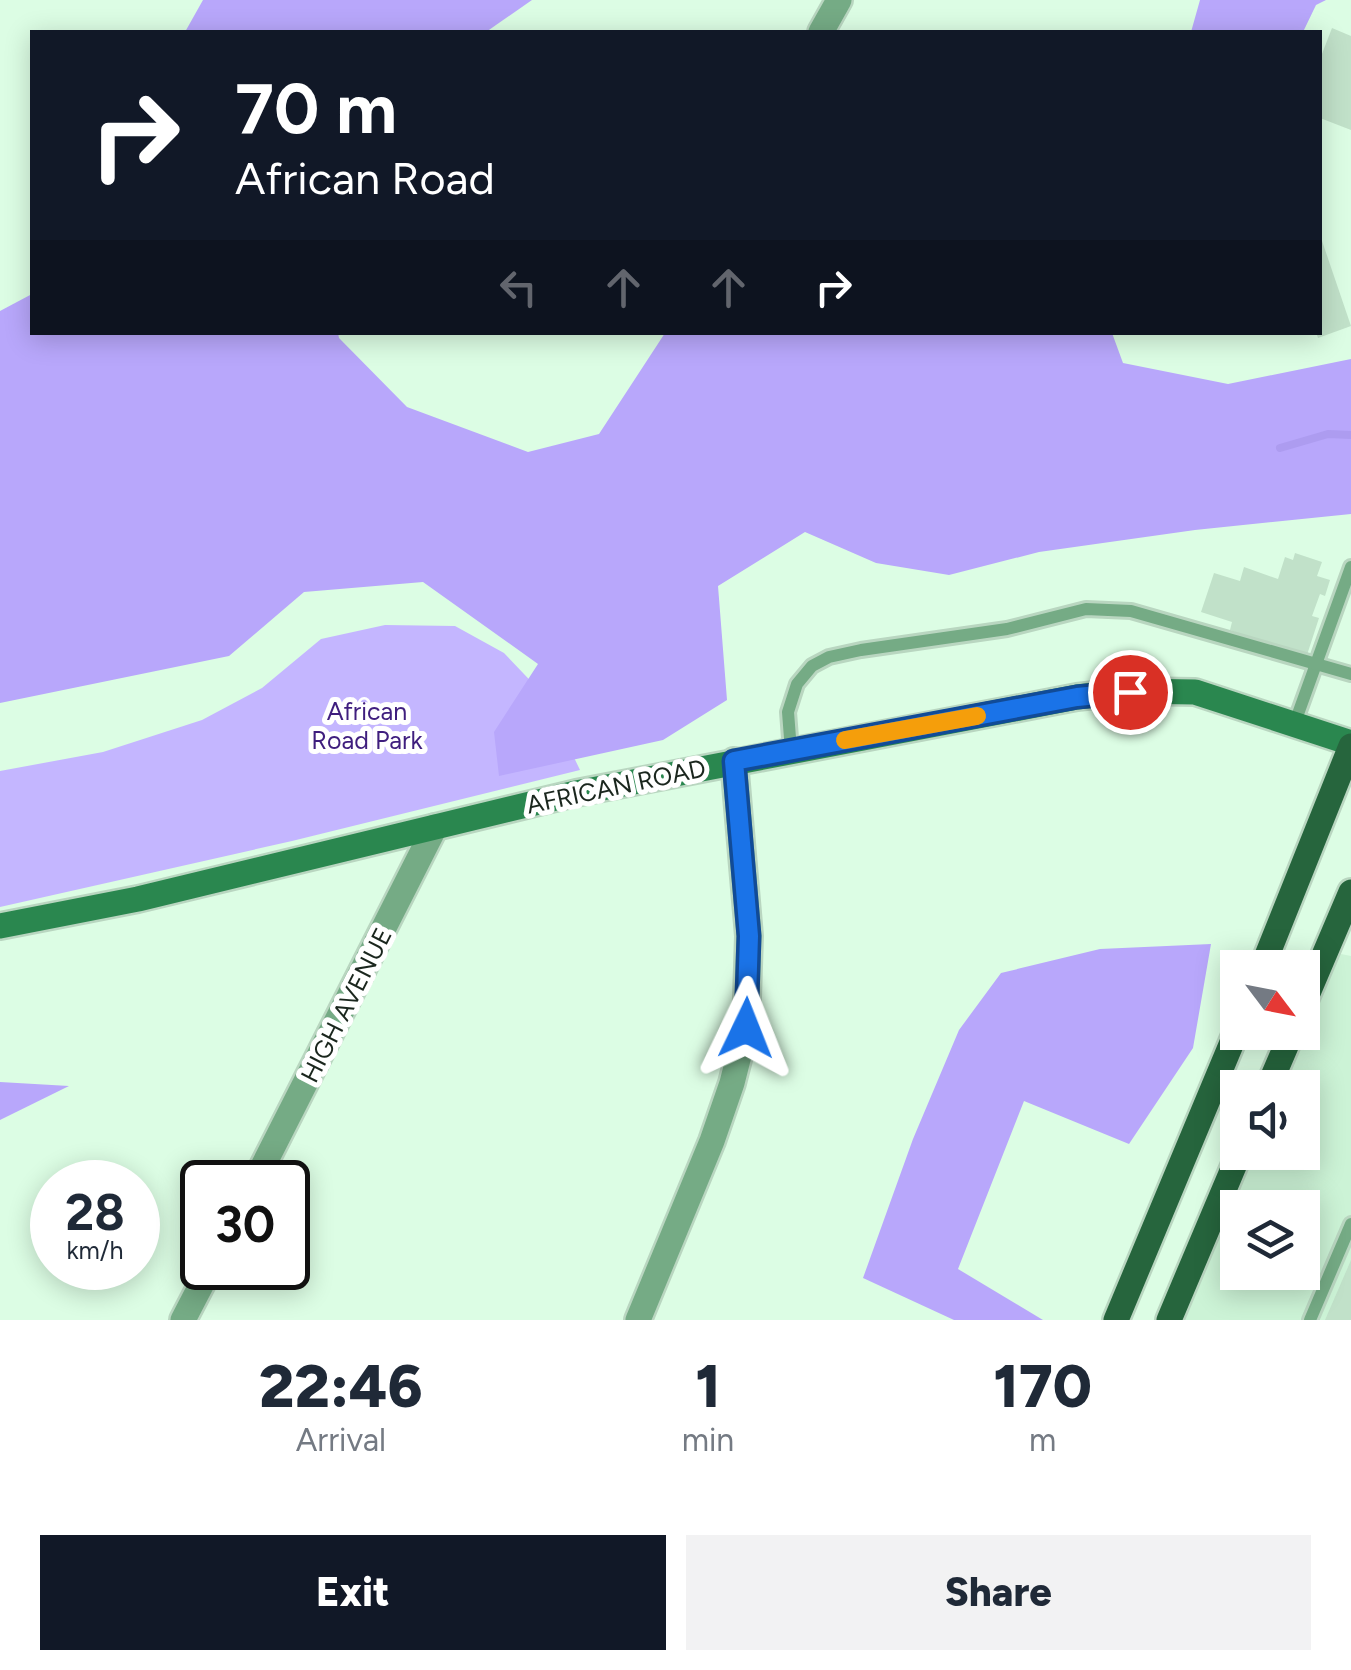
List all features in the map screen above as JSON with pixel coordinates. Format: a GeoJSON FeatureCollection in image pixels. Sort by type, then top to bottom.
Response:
{"type":"FeatureCollection","features":[{"type":"Feature","properties":{"kind":"main road"},"geometry":{"type":"LineString","coordinates":[[1269,950],[1351,744]]}},
{"type":"Feature","properties":{"kind":"main road"},"geometry":{"type":"LineString","coordinates":[[1320,965],[1351,892]]}},
{"type":"Feature","properties":{"kind":"main road"},"geometry":{"type":"LineString","coordinates":[[1116,1320],[1229,1050]]}},
{"type":"Feature","properties":{"kind":"main road"},"geometry":{"type":"LineString","coordinates":[[1169,1320],[1232,1170]]}},
{"type":"Feature","properties":{"kind":"street"},"geometry":{"type":"LineString","coordinates":[[822,30],[840,0]]}},
{"type":"Feature","properties":{"kind":"street","name":"AFRICAN ROAD"},"geometry":{"type":"LineString","coordinates":[[0,926],[138,899],[576,792],[1077,697],[1194,692],[1351,744]]}},
{"type":"Feature","properties":{"kind":"street"},"geometry":{"type":"LineString","coordinates":[[638,1320],[712,1141],[746,1028],[749,936],[734,761]]}},
{"type":"Feature","properties":{"kind":"street","name":"HIGH AVENUE"},"geometry":{"type":"LineString","coordinates":[[265,1160],[435,828]]}},
{"type":"Feature","properties":{"kind":"street"},"geometry":{"type":"LineString","coordinates":[[183,1320],[199,1290]]}},
{"type":"Feature","properties":{"kind":"lane"},"geometry":{"type":"LineString","coordinates":[[1294,724],[1351,567]]}},
{"type":"Feature","properties":{"kind":"lane"},"geometry":{"type":"LineString","coordinates":[[791,750],[788,712],[797,684],[812,666],[829,657],[1007,629],[1086,608],[1130,610],[1351,674]]}},
{"type":"Feature","properties":{"kind":"lane"},"geometry":{"type":"LineString","coordinates":[[1310,1320],[1351,1224]]}},
{"type":"Feature","properties":{"kind":"shaded area"},"geometry":{"type":"Polygon","coordinates":[[[203,0],[532,0],[489,30],[186,30],[203,0]]]}},
{"type":"Feature","properties":{"kind":"shaded area"},"geometry":{"type":"Polygon","coordinates":[[[1200,0],[1326,0],[1316,5],[1304,30],[1192,30],[1200,0]]]}},
{"type":"Feature","properties":{"kind":"shaded area"},"geometry":{"type":"Polygon","coordinates":[[[30,295],[30,335],[338,335],[407,407],[528,452],[599,434],[664,335],[1113,335],[1123,363],[1228,384],[1351,359],[1351,514],[1039,552],[949,575],[876,563],[805,532],[718,586],[727,700],[663,740],[499,776],[494,732],[538,664],[423,582],[304,592],[229,656],[0,703],[0,311],[30,295]]]}},
{"type":"Feature","properties":{"kind":"shaded area"},"geometry":{"type":"Polygon","coordinates":[[[1211,944],[1193,1048],[1129,1144],[1024,1101],[958,1269],[1043,1320],[954,1320],[863,1278],[913,1139],[959,1030],[1001,973],[1100,949],[1211,944]]]}},
{"type":"Feature","properties":{"kind":"shaded area"},"geometry":{"type":"Polygon","coordinates":[[[1326,951],[1351,956],[1351,1320],[1169,1320],[1220,1200],[1220,1290],[1320,1290],[1320,1190],[1224,1190],[1233,1170],[1320,1170],[1320,1070],[1279,1070],[1291,1050],[1320,1050],[1320,966],[1326,951]]]}},
{"type":"Feature","properties":{"kind":"shaded area"},"geometry":{"type":"Polygon","coordinates":[[[0,1082],[69,1086],[0,1120],[0,1082]]]}},
{"type":"Feature","properties":{"kind":"green space","name":"African Road Park"},"geometry":{"type":"Polygon","coordinates":[[[385,625],[455,626],[504,653],[544,695],[580,770],[0,907],[0,771],[103,752],[202,720],[262,688],[321,639],[385,625]]]}},
{"type":"Feature","properties":{"kind":"building"},"geometry":{"type":"Polygon","coordinates":[[[1332,28],[1351,36],[1351,130],[1322,119],[1322,54],[1332,28]]]}},
{"type":"Feature","properties":{"kind":"building"},"geometry":{"type":"Polygon","coordinates":[[[1322,241],[1351,326],[1318,338],[1322,335],[1322,241]]]}},
{"type":"Feature","properties":{"kind":"building"},"geometry":{"type":"Polygon","coordinates":[[[1295,553],[1322,562],[1317,576],[1330,580],[1312,616],[1319,618],[1306,658],[1230,630],[1232,622],[1201,612],[1214,573],[1240,581],[1244,567],[1278,579],[1285,557],[1293,560],[1295,553]]]}},
{"type":"Feature","properties":{"kind":"building"},"geometry":{"type":"Polygon","coordinates":[[[1351,1260],[1351,1320],[1325,1320],[1351,1260]]]}},
{"type":"Feature","properties":{"kind":"waterway"},"geometry":{"type":"LineString","coordinates":[[1280,448],[1328,434],[1351,435]]}},
{"type":"Feature","properties":{"kind":"slow traffic"},"geometry":{"type":"LineString","coordinates":[[845,740],[977,716]]}},
{"type":"Feature","properties":{"kind":"route"},"geometry":{"type":"LineString","coordinates":[[746,1028],[749,936],[734,761],[1077,697],[1130,692]]}}]}
